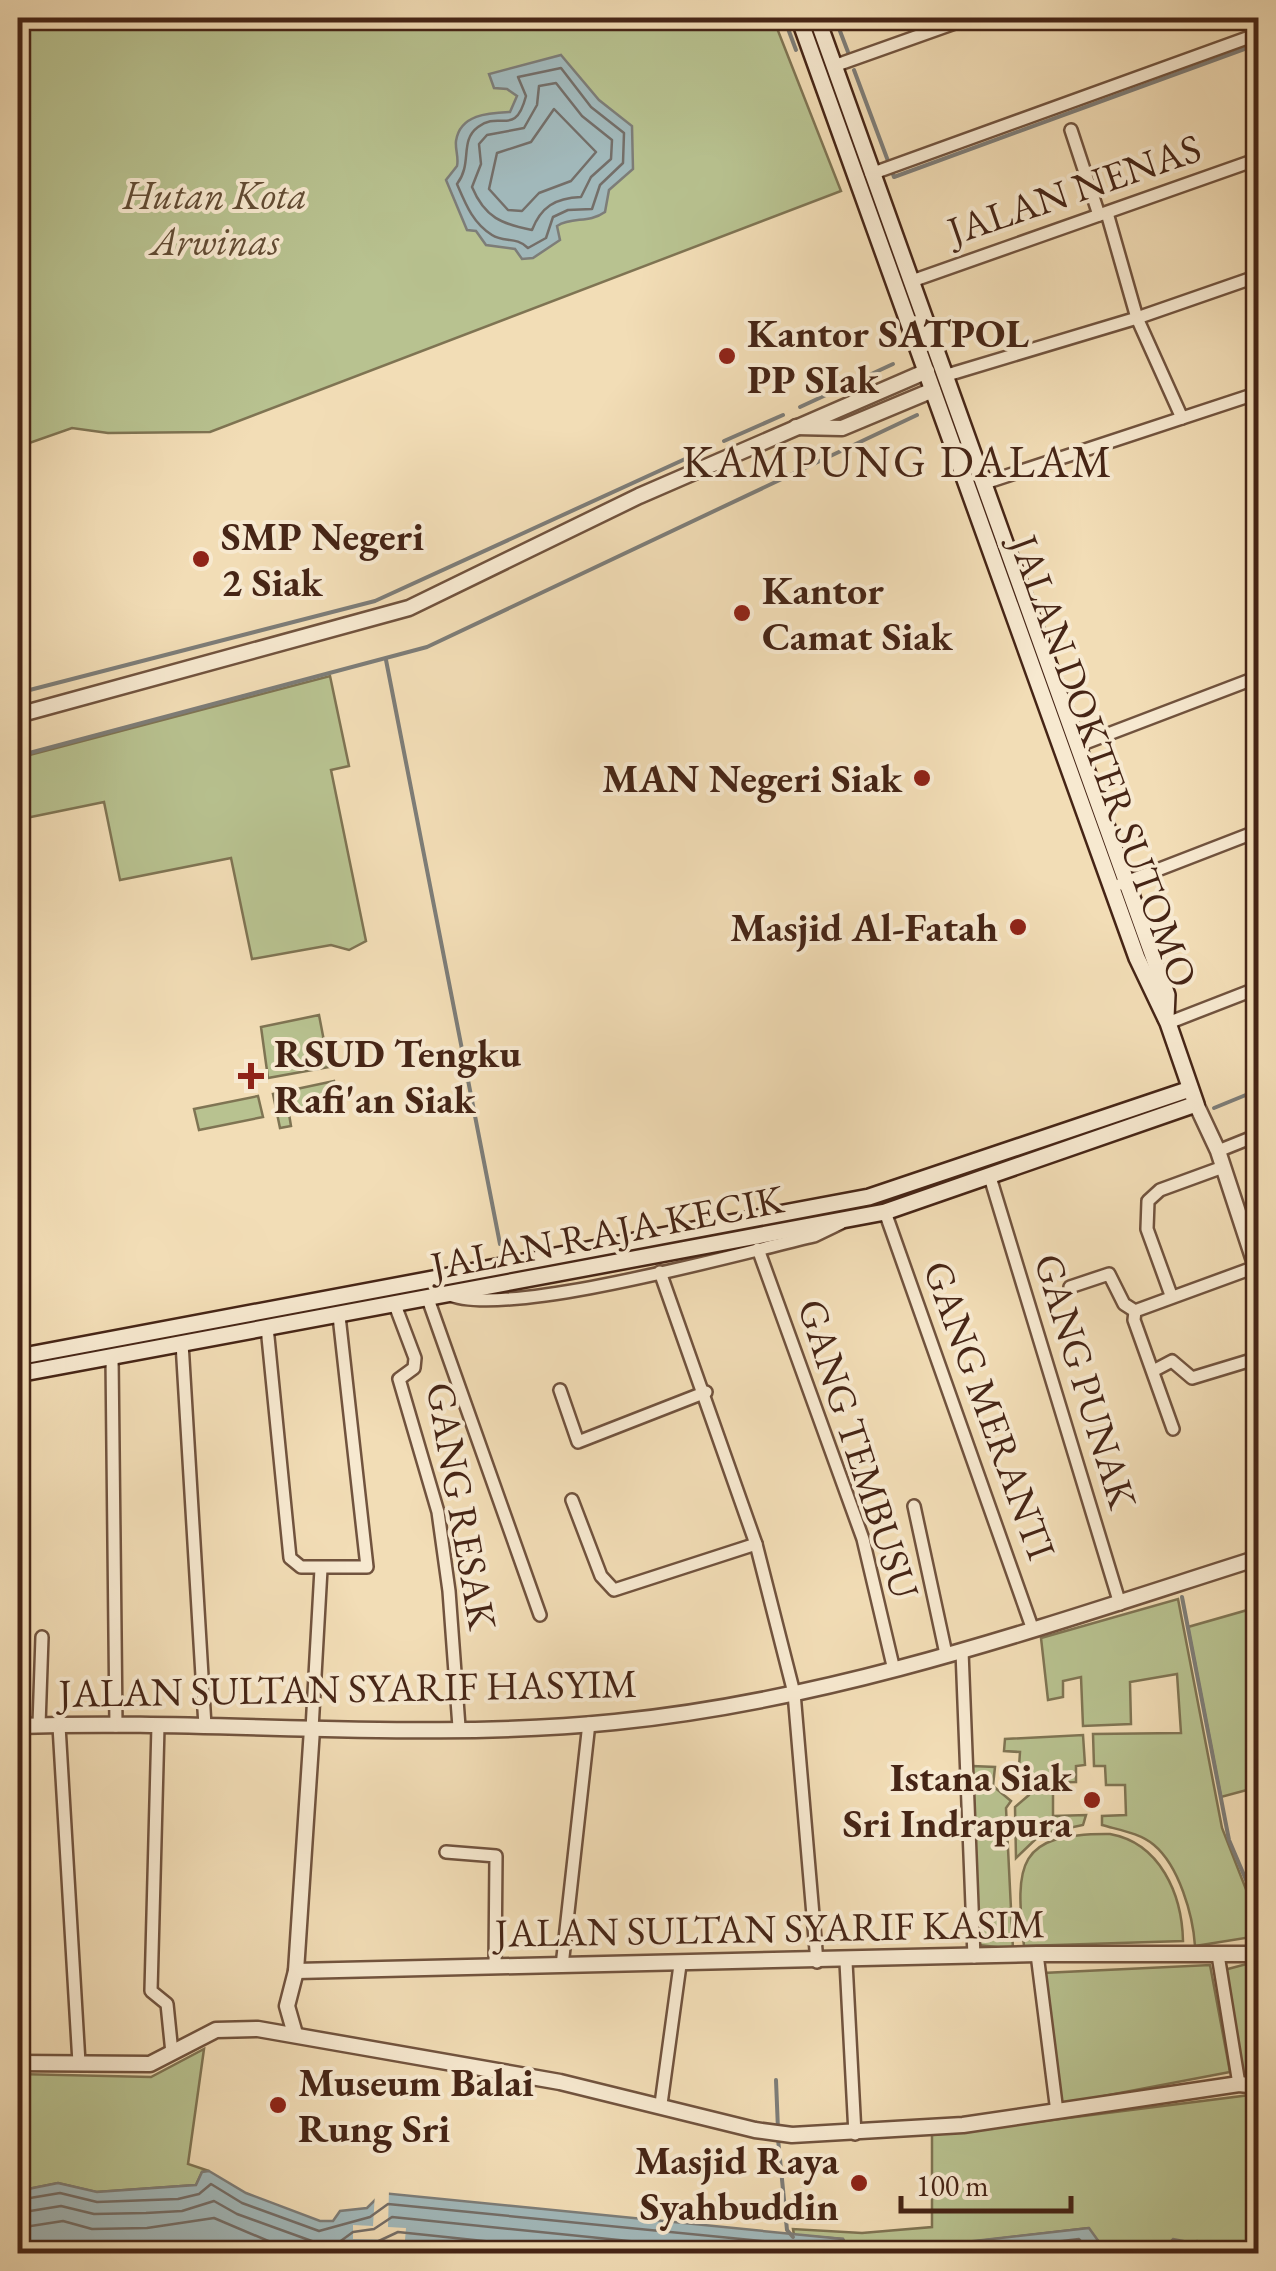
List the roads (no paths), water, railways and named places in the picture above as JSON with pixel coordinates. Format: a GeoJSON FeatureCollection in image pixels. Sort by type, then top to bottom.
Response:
{"type":"FeatureCollection","features":[{"type":"Feature","properties":{"kind":"main road","name":"JALAN DOKTER SUTOMO"},"geometry":{"type":"LineString","coordinates":[[810,23],[883,169],[935,379],[985,484],[1077,746],[1118,885]]}},
{"type":"Feature","properties":{"kind":"main road","name":"JALAN DOKTER SUTOMO"},"geometry":{"type":"LineString","coordinates":[[810,23],[1118,885],[1167,995],[1167,1020],[1193,1096]]}},
{"type":"Feature","properties":{"kind":"main road","name":"JALAN RAJA KECIK"},"geometry":{"type":"LineString","coordinates":[[18,1374],[396,1306],[840,1212],[1193,1096]]}},
{"type":"Feature","properties":{"kind":"main road","name":"JALAN RAJA KECIK"},"geometry":{"type":"LineString","coordinates":[[18,1357],[840,1212],[885,1212],[990,1178],[1059,1143]]}},
{"type":"Feature","properties":{"kind":"street"},"geometry":{"type":"LineString","coordinates":[[834,66],[969,18]]}},
{"type":"Feature","properties":{"kind":"street"},"geometry":{"type":"LineString","coordinates":[[883,169],[1258,34]]}},
{"type":"Feature","properties":{"kind":"street"},"geometry":{"type":"LineString","coordinates":[[1071,130],[1137,318],[1182,418]]}},
{"type":"Feature","properties":{"kind":"street","name":"JALAN NENAS"},"geometry":{"type":"LineString","coordinates":[[912,281],[1258,158]]}},
{"type":"Feature","properties":{"kind":"street"},"geometry":{"type":"LineString","coordinates":[[18,715],[409,608],[639,496],[796,427],[842,428],[935,379],[1137,318],[1258,276]]}},
{"type":"Feature","properties":{"kind":"street"},"geometry":{"type":"LineString","coordinates":[[985,484],[1258,393]]}},
{"type":"Feature","properties":{"kind":"street"},"geometry":{"type":"LineString","coordinates":[[1077,746],[1258,677]]}},
{"type":"Feature","properties":{"kind":"street"},"geometry":{"type":"LineString","coordinates":[[1118,885],[1258,832]]}},
{"type":"Feature","properties":{"kind":"street"},"geometry":{"type":"LineString","coordinates":[[1167,1020],[1258,988]]}},
{"type":"Feature","properties":{"kind":"street","name":"JALAN DOKTER SUTOMO"},"geometry":{"type":"LineString","coordinates":[[1193,1096],[1218,1151],[1258,1268]]}},
{"type":"Feature","properties":{"kind":"street"},"geometry":{"type":"LineString","coordinates":[[1218,1151],[1258,1135]]}},
{"type":"Feature","properties":{"kind":"street"},"geometry":{"type":"LineString","coordinates":[[1171,1295],[1147,1230],[1148,1201],[1160,1190],[1223,1167]]}},
{"type":"Feature","properties":{"kind":"street","name":"GANG PUNAK"},"geometry":{"type":"LineString","coordinates":[[990,1178],[1120,1604]]}},
{"type":"Feature","properties":{"kind":"street"},"geometry":{"type":"LineString","coordinates":[[448,1294],[465,1302],[484,1303],[660,1272],[822,1234],[840,1212]]}},
{"type":"Feature","properties":{"kind":"street","name":"GANG MERANTI"},"geometry":{"type":"LineString","coordinates":[[885,1212],[1032,1630]]}},
{"type":"Feature","properties":{"kind":"street","name":"GANG TEMBUSU"},"geometry":{"type":"LineString","coordinates":[[758,1249],[863,1540],[894,1670]]}},
{"type":"Feature","properties":{"kind":"street"},"geometry":{"type":"LineString","coordinates":[[1135,1311],[1171,1295],[1258,1268]]}},
{"type":"Feature","properties":{"kind":"street"},"geometry":{"type":"LineString","coordinates":[[660,1272],[706,1392],[756,1544],[794,1693],[817,1962]]}},
{"type":"Feature","properties":{"kind":"street"},"geometry":{"type":"LineString","coordinates":[[1070,1287],[1108,1274],[1124,1304],[1135,1311]]}},
{"type":"Feature","properties":{"kind":"street"},"geometry":{"type":"LineString","coordinates":[[428,1299],[540,1615]]}},
{"type":"Feature","properties":{"kind":"street","name":"GANG RESAK"},"geometry":{"type":"LineString","coordinates":[[396,1306],[415,1358],[414,1368],[399,1379],[438,1512],[449,1591],[459,1727]]}},
{"type":"Feature","properties":{"kind":"street"},"geometry":{"type":"LineString","coordinates":[[1135,1311],[1134,1320],[1173,1429]]}},
{"type":"Feature","properties":{"kind":"street"},"geometry":{"type":"LineString","coordinates":[[267,1327],[290,1558],[301,1568],[367,1568],[339,1316]]}},
{"type":"Feature","properties":{"kind":"street"},"geometry":{"type":"LineString","coordinates":[[182,1343],[205,1726]]}},
{"type":"Feature","properties":{"kind":"street"},"geometry":{"type":"LineString","coordinates":[[112,1356],[116,1726]]}},
{"type":"Feature","properties":{"kind":"street"},"geometry":{"type":"LineString","coordinates":[[1153,1371],[1172,1361],[1192,1378],[1258,1358]]}},
{"type":"Feature","properties":{"kind":"street"},"geometry":{"type":"LineString","coordinates":[[560,1390],[578,1442],[706,1392]]}},
{"type":"Feature","properties":{"kind":"street"},"geometry":{"type":"LineString","coordinates":[[572,1500],[604,1583],[614,1590],[756,1544]]}},
{"type":"Feature","properties":{"kind":"street"},"geometry":{"type":"LineString","coordinates":[[914,1506],[954,1653],[974,1957]]}},
{"type":"Feature","properties":{"kind":"street","name":"JALAN SULTAN SYARIF HASYIM"},"geometry":{"type":"LineString","coordinates":[[18,1726],[459,1727],[589,1723],[702,1711],[894,1670],[1120,1604],[1258,1558]]}},
{"type":"Feature","properties":{"kind":"street"},"geometry":{"type":"LineString","coordinates":[[295,2034],[288,2006],[296,1971],[321,1569]]}},
{"type":"Feature","properties":{"kind":"street"},"geometry":{"type":"LineString","coordinates":[[39,1725],[42,1637]]}},
{"type":"Feature","properties":{"kind":"street"},"geometry":{"type":"LineString","coordinates":[[562,1966],[589,1723]]}},
{"type":"Feature","properties":{"kind":"street"},"geometry":{"type":"LineString","coordinates":[[59,1726],[79,2063]]}},
{"type":"Feature","properties":{"kind":"street"},"geometry":{"type":"LineString","coordinates":[[158,1726],[151,1991],[166,2004],[172,2052]]}},
{"type":"Feature","properties":{"kind":"street"},"geometry":{"type":"LineString","coordinates":[[446,1852],[496,1856],[495,1966]]}},
{"type":"Feature","properties":{"kind":"street","name":"JALAN SULTAN SYARIF KASIM"},"geometry":{"type":"LineString","coordinates":[[296,1971],[846,1962],[1037,1954],[1218,1956],[1254,1950]]}},
{"type":"Feature","properties":{"kind":"street"},"geometry":{"type":"LineString","coordinates":[[1037,1954],[1057,2112]]}},
{"type":"Feature","properties":{"kind":"street"},"geometry":{"type":"LineString","coordinates":[[1218,1956],[1239,2084]]}},
{"type":"Feature","properties":{"kind":"street"},"geometry":{"type":"LineString","coordinates":[[846,1962],[855,2134]]}},
{"type":"Feature","properties":{"kind":"street"},"geometry":{"type":"LineString","coordinates":[[661,2104],[680,1964]]}},
{"type":"Feature","properties":{"kind":"street"},"geometry":{"type":"LineString","coordinates":[[258,2030],[288,2006]]}},
{"type":"Feature","properties":{"kind":"street"},"geometry":{"type":"LineString","coordinates":[[18,2063],[150,2064],[216,2030],[258,2030],[661,2104],[754,2130],[792,2134],[855,2134],[963,2125],[1239,2084],[1258,2086]]}},
{"type":"Feature","properties":{"kind":"water"},"geometry":{"type":"Polygon","coordinates":[[[561,55],[599,100],[632,126],[633,169],[609,190],[605,212],[557,226],[560,240],[533,258],[522,259],[515,249],[486,245],[476,231],[467,230],[446,180],[457,166],[456,141],[463,125],[477,117],[510,112],[517,96],[507,89],[494,88],[489,74],[561,55]]]}},
{"type":"Feature","properties":{"kind":"water"},"geometry":{"type":"Polygon","coordinates":[[[209,2171],[246,2193],[320,2221],[333,2221],[340,2211],[367,2208],[382,2193],[843,2239],[850,2253],[18,2254],[18,2191],[58,2183],[97,2192],[196,2185],[202,2172],[209,2171]]]}},
{"type":"Feature","properties":{"kind":"water"},"geometry":{"type":"Polygon","coordinates":[[[1089,2228],[1107,2253],[873,2253],[878,2247],[895,2250],[1089,2228]]]}},
{"type":"Feature","properties":{"kind":"water"},"geometry":{"type":"Polygon","coordinates":[[[1173,2239],[1243,2253],[1160,2253],[1173,2239]]]}},
{"type":"Feature","properties":{"kind":"waterway"},"geometry":{"type":"LineString","coordinates":[[784,18],[796,50]]}},
{"type":"Feature","properties":{"kind":"waterway"},"geometry":{"type":"LineString","coordinates":[[835,18],[848,52]]}},
{"type":"Feature","properties":{"kind":"waterway"},"geometry":{"type":"LineString","coordinates":[[854,70],[894,177],[1258,44]]}},
{"type":"Feature","properties":{"kind":"waterway"},"geometry":{"type":"LineString","coordinates":[[800,407],[893,364]]}},
{"type":"Feature","properties":{"kind":"waterway"},"geometry":{"type":"LineString","coordinates":[[724,441],[783,415]]}},
{"type":"Feature","properties":{"kind":"waterway"},"geometry":{"type":"LineString","coordinates":[[18,756],[427,647],[917,415]]}},
{"type":"Feature","properties":{"kind":"waterway"},"geometry":{"type":"LineString","coordinates":[[18,693],[375,601],[707,449]]}},
{"type":"Feature","properties":{"kind":"waterway"},"geometry":{"type":"LineString","coordinates":[[386,660],[500,1244]]}},
{"type":"Feature","properties":{"kind":"waterway"},"geometry":{"type":"LineString","coordinates":[[1214,1108],[1258,1090]]}},
{"type":"Feature","properties":{"kind":"waterway"},"geometry":{"type":"LineString","coordinates":[[1182,1597],[1229,1840],[1258,1908]]}},
{"type":"Feature","properties":{"kind":"waterway"},"geometry":{"type":"LineString","coordinates":[[776,2080],[778,2130]]}},
{"type":"Feature","properties":{"kind":"waterway"},"geometry":{"type":"LineString","coordinates":[[778,2139],[787,2230],[793,2237]]}},
{"type":"Feature","properties":{"kind":"place","name":"Kantor SATPOL PP SIak"},"geometry":{"type":"Point","coordinates":[727,356]}},
{"type":"Feature","properties":{"kind":"place","name":"SMP Negeri 2 Siak"},"geometry":{"type":"Point","coordinates":[201,559]}},
{"type":"Feature","properties":{"kind":"place","name":"Kantor Camat Siak"},"geometry":{"type":"Point","coordinates":[742,613]}},
{"type":"Feature","properties":{"kind":"place","name":"MAN Negeri Siak"},"geometry":{"type":"Point","coordinates":[922,778]}},
{"type":"Feature","properties":{"kind":"place","name":"Masjid Al-Fatah"},"geometry":{"type":"Point","coordinates":[1018,927]}},
{"type":"Feature","properties":{"kind":"place","name":"RSUD Tengku Rafi'an Siak"},"geometry":{"type":"Point","coordinates":[251,1076]}},
{"type":"Feature","properties":{"kind":"place","name":"Istana Siak Sri Indrapura"},"geometry":{"type":"Point","coordinates":[1092,1800]}},
{"type":"Feature","properties":{"kind":"place","name":"Museum Balai Rung Sri"},"geometry":{"type":"Point","coordinates":[278,2105]}},
{"type":"Feature","properties":{"kind":"place","name":"Masjid Raya Syahbuddin"},"geometry":{"type":"Point","coordinates":[859,2183]}},
{"type":"Feature","properties":{"kind":"district","name":"KAMPUNG DALAM"},"geometry":{"type":"Point","coordinates":[898,461]}},
{"type":"Feature","properties":{"kind":"park label","name":"Hutan Kota Arwinas"},"geometry":{"type":"Point","coordinates":[215,218]}}]}
